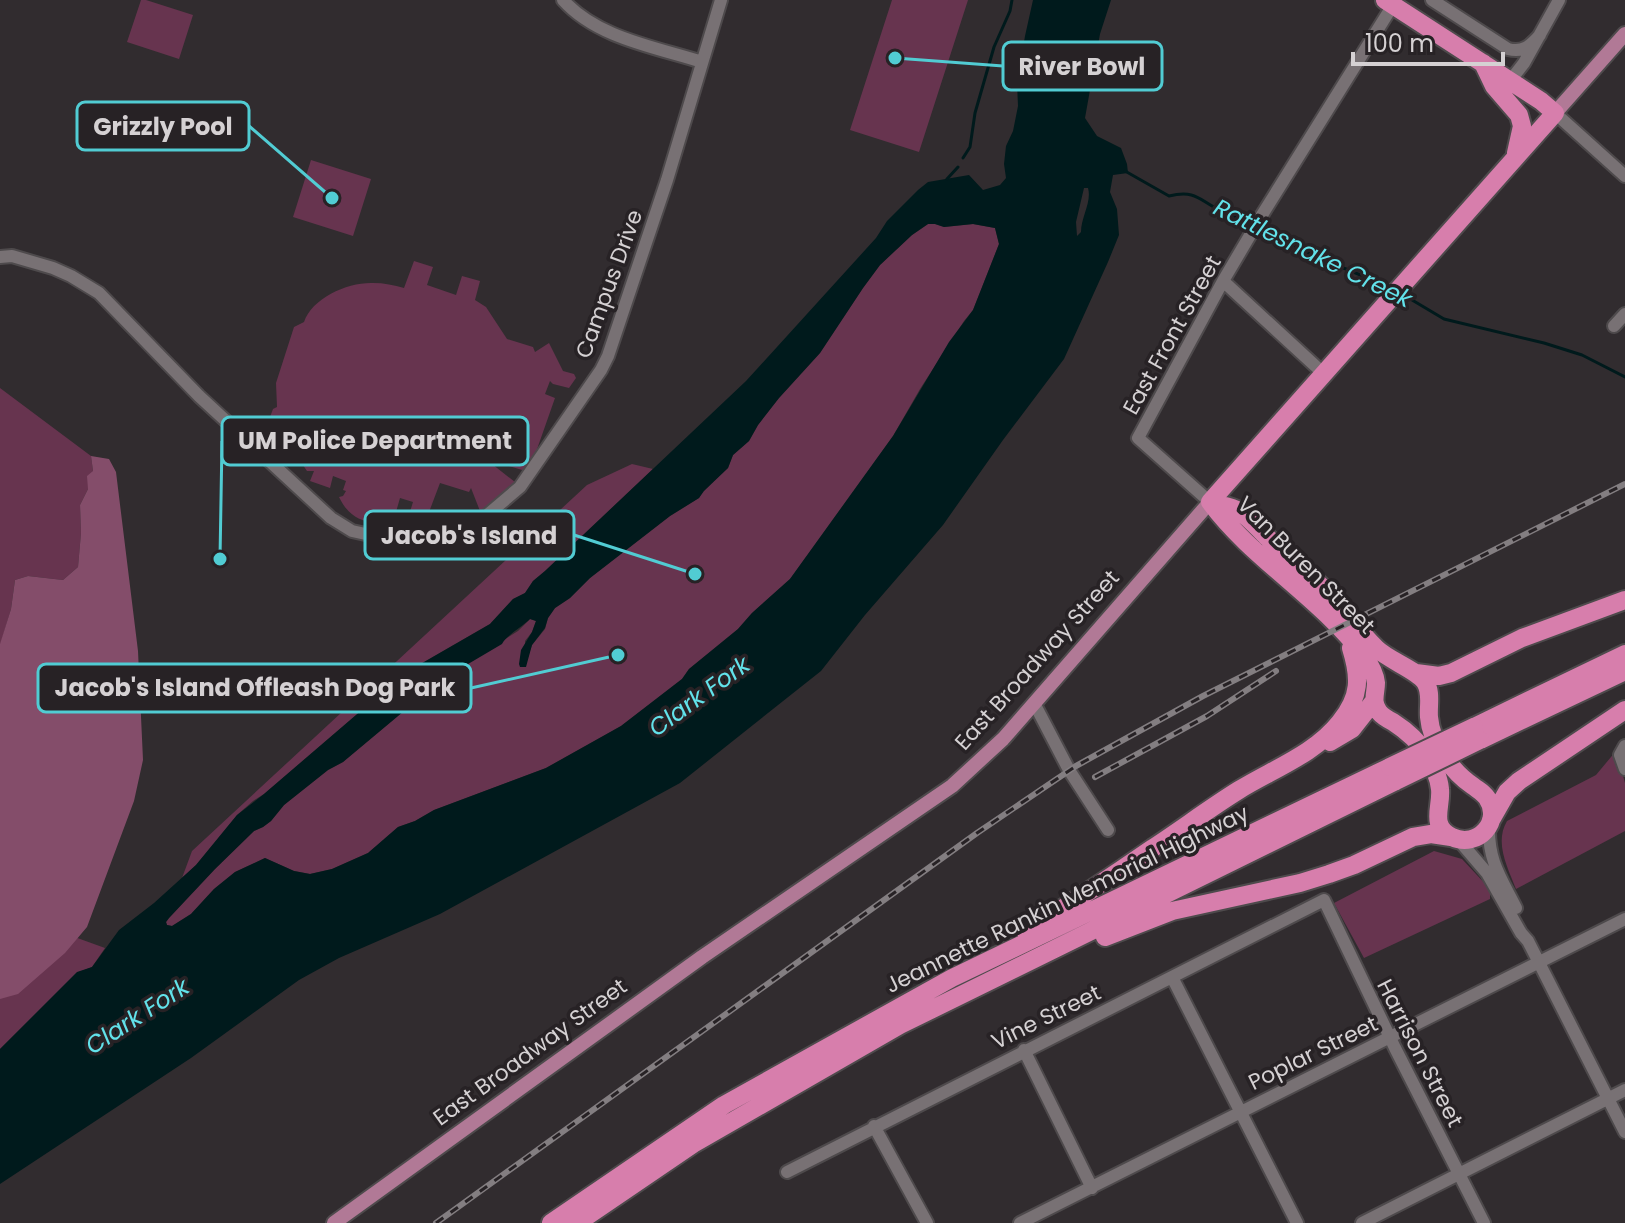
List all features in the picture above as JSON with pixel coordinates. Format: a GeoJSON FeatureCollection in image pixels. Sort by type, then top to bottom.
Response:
{"type":"FeatureCollection","features":[{"type":"Feature","properties":{"kind":"highway"},"geometry":{"type":"LineString","coordinates":[[1389,3],[1483,62],[1555,113]]}},
{"type":"Feature","properties":{"kind":"highway"},"geometry":{"type":"LineString","coordinates":[[1483,62],[1494,86],[1519,115],[1522,126],[1515,155]]}},
{"type":"Feature","properties":{"kind":"highway","name":"East Broadway Street"},"geometry":{"type":"LineString","coordinates":[[1210,502],[1555,113]]}},
{"type":"Feature","properties":{"kind":"highway","name":"Van Buren Street"},"geometry":{"type":"LineString","coordinates":[[1210,502],[1227,524],[1333,621],[1371,667],[1381,714],[1419,743],[1427,755],[1439,780],[1441,798],[1438,820],[1454,838]]}},
{"type":"Feature","properties":{"kind":"highway","name":"Van Buren Street"},"geometry":{"type":"LineString","coordinates":[[1210,502],[1238,510],[1329,594],[1377,649],[1413,672]]}},
{"type":"Feature","properties":{"kind":"highway"},"geometry":{"type":"LineString","coordinates":[[952,978],[1097,887],[1238,791],[1352,729],[1384,676],[1390,673],[1413,672],[1439,676],[1451,673],[1522,638],[1625,600]]}},
{"type":"Feature","properties":{"kind":"highway"},"geometry":{"type":"LineString","coordinates":[[1302,755],[1340,722],[1353,699],[1358,669],[1351,640]]}},
{"type":"Feature","properties":{"kind":"highway","name":"Jeannette Rankin Memorial Highway"},"geometry":{"type":"LineString","coordinates":[[1477,734],[1625,654]]}},
{"type":"Feature","properties":{"kind":"highway","name":"Jeannette Rankin Memorial Highway"},"geometry":{"type":"LineString","coordinates":[[551,1223],[724,1105],[952,978],[1477,734],[1625,671]]}},
{"type":"Feature","properties":{"kind":"highway"},"geometry":{"type":"LineString","coordinates":[[1413,672],[1427,685],[1429,718],[1435,739],[1449,763],[1489,800],[1492,808],[1490,823]]}},
{"type":"Feature","properties":{"kind":"highway"},"geometry":{"type":"LineString","coordinates":[[1392,722],[1414,721],[1422,716],[1429,703]]}},
{"type":"Feature","properties":{"kind":"highway"},"geometry":{"type":"LineString","coordinates":[[1005,974],[1172,911],[1329,874],[1413,837],[1431,834],[1474,839],[1482,835],[1507,792],[1519,781],[1625,710]]}},
{"type":"Feature","properties":{"kind":"highway","name":"Jeannette Rankin Memorial Highway"},"geometry":{"type":"LineString","coordinates":[[577,1223],[693,1144],[900,1025],[1393,774]]}},
{"type":"Feature","properties":{"kind":"highway"},"geometry":{"type":"LineString","coordinates":[[1441,798],[1453,788],[1471,785]]}},
{"type":"Feature","properties":{"kind":"main road","name":"East Broadway Street"},"geometry":{"type":"LineString","coordinates":[[1555,113],[1625,34]]}},
{"type":"Feature","properties":{"kind":"main road","name":"East Broadway Street"},"geometry":{"type":"LineString","coordinates":[[334,1223],[702,957],[952,786],[993,750],[1210,502]]}},
{"type":"Feature","properties":{"kind":"street"},"geometry":{"type":"LineString","coordinates":[[563,0],[578,14],[610,32],[702,62]]}},
{"type":"Feature","properties":{"kind":"street","name":"Campus Drive"},"geometry":{"type":"LineString","coordinates":[[0,257],[12,256],[53,268],[99,293],[246,441],[341,525],[388,539],[443,534],[486,516],[520,487],[601,370],[617,333],[667,180],[721,0]]}},
{"type":"Feature","properties":{"kind":"street"},"geometry":{"type":"LineString","coordinates":[[1432,0],[1508,49],[1518,51],[1527,48],[1540,35]]}},
{"type":"Feature","properties":{"kind":"street"},"geometry":{"type":"LineString","coordinates":[[1510,81],[1524,63],[1559,0]]}},
{"type":"Feature","properties":{"kind":"street","name":"East Front Street"},"geometry":{"type":"LineString","coordinates":[[1210,502],[1138,438],[1223,281],[1389,3]]}},
{"type":"Feature","properties":{"kind":"street"},"geometry":{"type":"LineString","coordinates":[[1555,113],[1625,176]]}},
{"type":"Feature","properties":{"kind":"street"},"geometry":{"type":"LineString","coordinates":[[1223,281],[1323,373]]}},
{"type":"Feature","properties":{"kind":"street"},"geometry":{"type":"LineString","coordinates":[[1614,326],[1625,314]]}},
{"type":"Feature","properties":{"kind":"street"},"geometry":{"type":"LineString","coordinates":[[1034,703],[1069,770],[1108,830]]}},
{"type":"Feature","properties":{"kind":"street"},"geometry":{"type":"LineString","coordinates":[[1622,750],[1625,769]]}},
{"type":"Feature","properties":{"kind":"street"},"geometry":{"type":"LineString","coordinates":[[1490,823],[1491,856],[1526,928],[1528,941],[1625,1132]]}},
{"type":"Feature","properties":{"kind":"street","name":"Van Buren Street"},"geometry":{"type":"LineString","coordinates":[[1454,838],[1487,873],[1528,941]]}},
{"type":"Feature","properties":{"kind":"street","name":"Vine Street"},"geometry":{"type":"LineString","coordinates":[[787,1172],[1324,900]]}},
{"type":"Feature","properties":{"kind":"street","name":"Harrison Street"},"geometry":{"type":"LineString","coordinates":[[1324,900],[1389,1038],[1484,1223]]}},
{"type":"Feature","properties":{"kind":"street","name":"Poplar Street"},"geometry":{"type":"LineString","coordinates":[[1020,1223],[1625,919]]}},
{"type":"Feature","properties":{"kind":"street"},"geometry":{"type":"LineString","coordinates":[[1172,977],[1297,1223]]}},
{"type":"Feature","properties":{"kind":"street"},"geometry":{"type":"LineString","coordinates":[[1024,1050],[1092,1188]]}},
{"type":"Feature","properties":{"kind":"street"},"geometry":{"type":"LineString","coordinates":[[1362,1223],[1625,1090]]}},
{"type":"Feature","properties":{"kind":"street"},"geometry":{"type":"LineString","coordinates":[[874,1126],[927,1223]]}},
{"type":"Feature","properties":{"kind":"shaded area"},"geometry":{"type":"Polygon","coordinates":[[[141,0],[193,15],[179,59],[127,42],[141,0]]]}},
{"type":"Feature","properties":{"kind":"shaded area"},"geometry":{"type":"Polygon","coordinates":[[[892,0],[968,0],[919,152],[850,130],[892,0]]]}},
{"type":"Feature","properties":{"kind":"shaded area"},"geometry":{"type":"Polygon","coordinates":[[[311,160],[371,179],[353,236],[293,217],[311,160]]]}},
{"type":"Feature","properties":{"kind":"shaded area"},"geometry":{"type":"Polygon","coordinates":[[[928,224],[944,227],[973,224],[995,228],[999,244],[973,310],[893,436],[790,579],[738,629],[689,669],[682,679],[621,726],[546,768],[434,810],[398,827],[368,853],[332,869],[310,874],[294,871],[265,858],[235,872],[191,914],[172,926],[167,925],[169,918],[215,869],[254,831],[271,821],[284,805],[343,762],[441,680],[518,631],[530,619],[536,621],[525,641],[527,660],[532,645],[545,629],[555,608],[670,516],[699,498],[728,468],[733,455],[749,441],[779,398],[820,353],[880,265],[928,224]]]}},
{"type":"Feature","properties":{"kind":"shaded area"},"geometry":{"type":"Polygon","coordinates":[[[414,261],[433,267],[427,285],[456,295],[462,276],[480,281],[475,300],[486,307],[507,339],[533,347],[535,352],[549,343],[563,371],[574,374],[576,378],[569,388],[550,381],[545,394],[555,398],[529,472],[492,461],[520,486],[512,493],[480,511],[471,488],[469,492],[440,483],[426,520],[409,515],[413,502],[400,498],[396,512],[401,514],[399,519],[367,521],[350,513],[339,497],[346,491],[343,490],[346,481],[333,476],[330,488],[310,481],[314,471],[307,471],[270,417],[277,407],[276,383],[294,327],[304,322],[315,306],[332,293],[353,285],[377,283],[404,288],[414,261]]]}},
{"type":"Feature","properties":{"kind":"shaded area"},"geometry":{"type":"Polygon","coordinates":[[[0,388],[91,456],[93,471],[80,505],[78,567],[63,580],[28,576],[15,580],[11,609],[0,646],[0,388]]]}},
{"type":"Feature","properties":{"kind":"shaded area"},"geometry":{"type":"Polygon","coordinates":[[[91,456],[109,459],[116,472],[138,651],[143,760],[134,801],[87,927],[65,953],[18,994],[0,999],[0,644],[11,609],[15,580],[28,576],[63,580],[78,567],[80,505],[88,489],[87,476],[93,471],[91,456]]]}},
{"type":"Feature","properties":{"kind":"shaded area"},"geometry":{"type":"Polygon","coordinates":[[[632,464],[653,469],[533,581],[525,593],[513,599],[490,624],[405,673],[237,815],[182,878],[192,851],[587,485],[632,464]]]}},
{"type":"Feature","properties":{"kind":"shaded area"},"geometry":{"type":"Polygon","coordinates":[[[1616,751],[1625,783],[1625,831],[1516,889],[1502,847],[1503,829],[1507,821],[1596,775],[1616,751]]]}},
{"type":"Feature","properties":{"kind":"shaded area"},"geometry":{"type":"Polygon","coordinates":[[[1434,851],[1462,859],[1490,889],[1490,899],[1364,958],[1334,903],[1434,851]]]}},
{"type":"Feature","properties":{"kind":"shaded area"},"geometry":{"type":"Polygon","coordinates":[[[0,910],[105,948],[92,967],[77,973],[0,1049],[0,910]]]}},
{"type":"Feature","properties":{"kind":"water","name":"Clark Fork"},"geometry":{"type":"Polygon","coordinates":[[[1033,0],[1111,0],[1100,34],[1085,118],[1097,136],[1121,148],[1127,164],[1128,173],[1113,175],[1110,192],[1117,209],[1119,235],[1064,359],[943,525],[821,671],[680,783],[440,914],[339,958],[299,980],[191,1058],[0,1184],[0,1049],[77,972],[92,967],[119,930],[196,865],[237,815],[405,673],[490,624],[513,599],[525,593],[533,581],[746,381],[918,190],[928,182],[969,175],[983,190],[1000,185],[1006,178],[1006,146],[1018,106],[1017,83],[1033,0]],[[1084,188],[1076,222],[1077,236],[1081,232],[1089,199],[1088,188],[1084,188]],[[928,224],[880,265],[820,353],[779,398],[749,441],[733,455],[728,468],[699,498],[670,516],[555,608],[532,645],[526,667],[519,664],[521,650],[536,621],[530,619],[502,644],[441,680],[343,762],[284,805],[271,821],[254,831],[215,869],[169,918],[167,925],[172,926],[191,914],[235,872],[265,858],[294,871],[310,874],[332,869],[368,853],[398,827],[434,810],[546,768],[621,726],[682,679],[689,669],[738,629],[790,579],[893,436],[949,342],[973,310],[999,244],[995,228],[973,224],[944,227],[928,224]]]}},
{"type":"Feature","properties":{"kind":"waterway"},"geometry":{"type":"LineString","coordinates":[[963,158],[970,147],[975,113],[994,47],[1012,0]]}},
{"type":"Feature","properties":{"kind":"waterway"},"geometry":{"type":"LineString","coordinates":[[947,179],[958,167]]}},
{"type":"Feature","properties":{"kind":"waterway","name":"Rattlesnake Creek"},"geometry":{"type":"LineString","coordinates":[[1125,171],[1169,196],[1193,195],[1255,224]]}},
{"type":"Feature","properties":{"kind":"waterway","name":"Rattlesnake Creek"},"geometry":{"type":"LineString","coordinates":[[1261,228],[1312,255],[1392,288]]}},
{"type":"Feature","properties":{"kind":"waterway","name":"Rattlesnake Creek"},"geometry":{"type":"LineString","coordinates":[[1402,294],[1444,319],[1582,355],[1625,377]]}},
{"type":"Feature","properties":{"kind":"railway"},"geometry":{"type":"LineString","coordinates":[[436,1223],[977,833],[1076,766],[1203,696],[1625,484]]}},
{"type":"Feature","properties":{"kind":"railway"},"geometry":{"type":"LineString","coordinates":[[1095,777],[1207,716],[1276,671]]}},
{"type":"Feature","properties":{"kind":"place","name":"River Bowl"},"geometry":{"type":"Point","coordinates":[895,58]}},
{"type":"Feature","properties":{"kind":"place","name":"Grizzly Pool"},"geometry":{"type":"Point","coordinates":[332,198]}},
{"type":"Feature","properties":{"kind":"place","name":"UM Police Department"},"geometry":{"type":"Point","coordinates":[220,559]}},
{"type":"Feature","properties":{"kind":"place","name":"Jacob's Island"},"geometry":{"type":"Point","coordinates":[695,574]}},
{"type":"Feature","properties":{"kind":"place","name":"Jacob's Island Offleash Dog Park"},"geometry":{"type":"Point","coordinates":[618,655]}}]}
